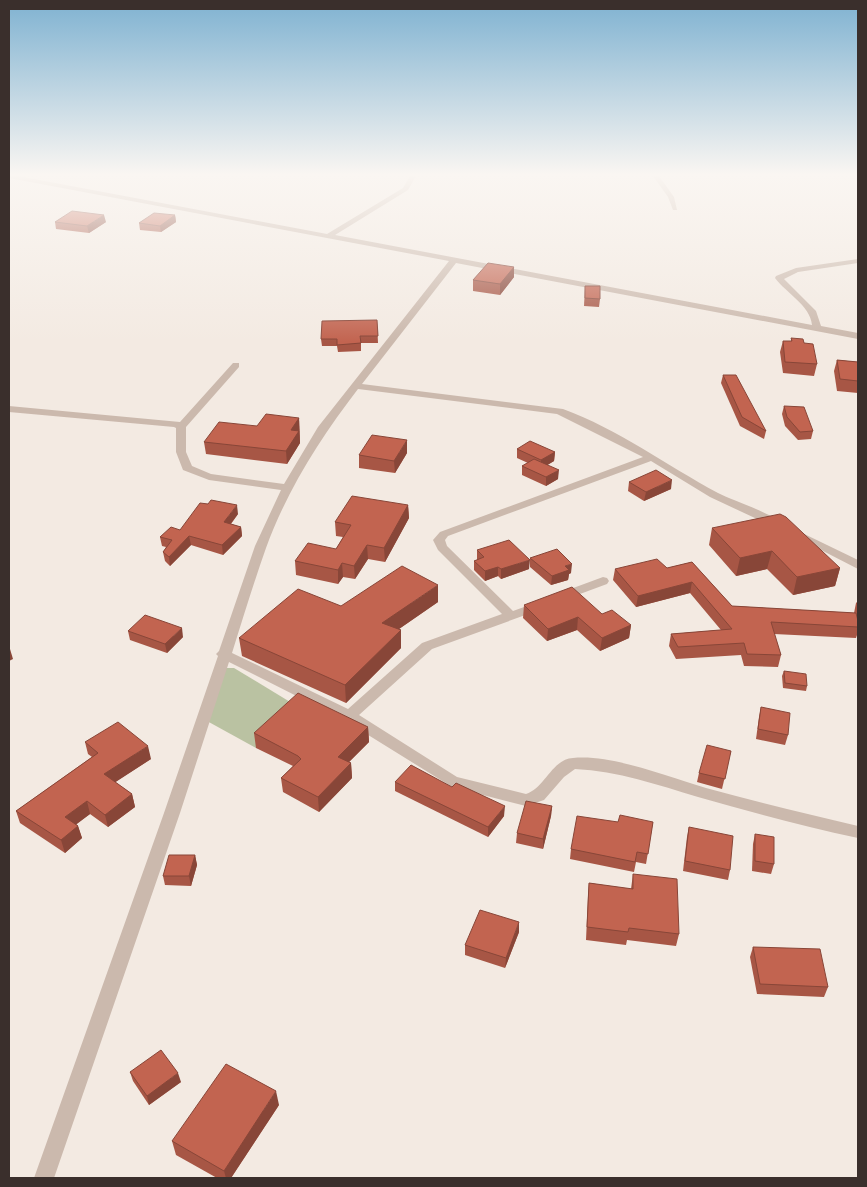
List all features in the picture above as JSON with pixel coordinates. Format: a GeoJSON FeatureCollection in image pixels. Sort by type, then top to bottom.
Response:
{"type":"FeatureCollection","features":[{"type":"Feature","properties":{"kind":"street"},"geometry":{"type":"LineString","coordinates":[[304,231],[858,336]]}},
{"type":"Feature","properties":{"kind":"street"},"geometry":{"type":"LineString","coordinates":[[329,236],[337,231]]}},
{"type":"Feature","properties":{"kind":"street"},"geometry":{"type":"LineString","coordinates":[[44,1178],[172,813],[223,654],[262,546],[288,488],[322,429],[454,260]]}},
{"type":"Feature","properties":{"kind":"street"},"geometry":{"type":"LineString","coordinates":[[817,328],[818,321],[809,307],[782,284],[779,278],[796,270],[858,261]]}},
{"type":"Feature","properties":{"kind":"street"},"geometry":{"type":"LineString","coordinates":[[236,365],[181,427],[181,452],[187,468],[209,476],[288,488]]}},
{"type":"Feature","properties":{"kind":"street"},"geometry":{"type":"LineString","coordinates":[[355,386],[559,411],[573,416],[652,457],[714,495],[858,565]]}},
{"type":"Feature","properties":{"kind":"street"},"geometry":{"type":"LineString","coordinates":[[9,409],[177,424],[181,427]]}},
{"type":"Feature","properties":{"kind":"street"},"geometry":{"type":"LineString","coordinates":[[511,616],[442,547],[439,540],[444,534],[652,457]]}},
{"type":"Feature","properties":{"kind":"street"},"geometry":{"type":"LineString","coordinates":[[349,716],[427,646],[603,581]]}},
{"type":"Feature","properties":{"kind":"street"},"geometry":{"type":"LineString","coordinates":[[223,654],[349,716],[452,780],[486,790],[526,800],[539,796],[559,773],[572,763],[594,764],[618,768],[750,806],[858,832]]}},
{"type":"Feature","properties":{"kind":"green space"},"geometry":{"type":"Polygon","coordinates":[[[223,668],[234,668],[300,708],[256,748],[207,721],[223,668]]]}},
{"type":"Feature","properties":{"kind":"building"},"geometry":{"type":"Polygon","coordinates":[[[488,263],[514,267],[500,284],[473,280],[488,263]]]}},
{"type":"Feature","properties":{"kind":"building"},"geometry":{"type":"Polygon","coordinates":[[[585,286],[600,286],[600,299],[585,298],[585,286]]]}},
{"type":"Feature","properties":{"kind":"building"},"geometry":{"type":"Polygon","coordinates":[[[377,320],[378,336],[360,336],[361,343],[337,345],[337,339],[321,339],[322,321],[377,320]]]}},
{"type":"Feature","properties":{"kind":"building"},"geometry":{"type":"Polygon","coordinates":[[[791,338],[803,339],[804,343],[813,344],[817,364],[785,362],[783,341],[792,341],[791,338]]]}},
{"type":"Feature","properties":{"kind":"building"},"geometry":{"type":"Polygon","coordinates":[[[837,360],[858,362],[858,381],[840,379],[837,360]]]}},
{"type":"Feature","properties":{"kind":"building"},"geometry":{"type":"Polygon","coordinates":[[[723,375],[736,375],[766,431],[742,417],[723,375]]]}},
{"type":"Feature","properties":{"kind":"building"},"geometry":{"type":"Polygon","coordinates":[[[784,406],[804,407],[813,431],[800,432],[787,417],[784,406]]]}},
{"type":"Feature","properties":{"kind":"building"},"geometry":{"type":"Polygon","coordinates":[[[266,414],[299,418],[291,430],[299,431],[286,451],[204,442],[219,422],[257,426],[266,414]]]}},
{"type":"Feature","properties":{"kind":"building"},"geometry":{"type":"Polygon","coordinates":[[[372,435],[407,440],[394,461],[359,455],[372,435]]]}},
{"type":"Feature","properties":{"kind":"building"},"geometry":{"type":"Polygon","coordinates":[[[530,441],[555,452],[541,460],[517,449],[530,441]]]}},
{"type":"Feature","properties":{"kind":"building"},"geometry":{"type":"Polygon","coordinates":[[[534,459],[559,470],[546,477],[522,466],[534,459]]]}},
{"type":"Feature","properties":{"kind":"building"},"geometry":{"type":"Polygon","coordinates":[[[656,470],[672,480],[646,492],[629,482],[656,470]]]}},
{"type":"Feature","properties":{"kind":"building"},"geometry":{"type":"Polygon","coordinates":[[[352,496],[408,505],[384,548],[367,545],[354,566],[342,563],[338,570],[295,561],[308,543],[336,549],[351,525],[335,522],[352,496]]]}},
{"type":"Feature","properties":{"kind":"building"},"geometry":{"type":"Polygon","coordinates":[[[211,500],[237,505],[224,522],[241,527],[222,545],[189,536],[169,557],[163,552],[172,540],[160,537],[171,527],[180,530],[200,503],[208,504],[211,500]]]}},
{"type":"Feature","properties":{"kind":"building"},"geometry":{"type":"Polygon","coordinates":[[[780,514],[786,517],[840,568],[797,577],[772,551],[740,558],[712,528],[780,514]]]}},
{"type":"Feature","properties":{"kind":"building"},"geometry":{"type":"Polygon","coordinates":[[[509,540],[530,560],[501,569],[498,567],[485,571],[474,561],[484,557],[477,550],[509,540]]]}},
{"type":"Feature","properties":{"kind":"building"},"geometry":{"type":"Polygon","coordinates":[[[557,549],[572,564],[565,566],[569,570],[552,576],[530,558],[557,549]]]}},
{"type":"Feature","properties":{"kind":"building"},"geometry":{"type":"Polygon","coordinates":[[[657,559],[667,568],[692,562],[732,606],[856,613],[858,627],[771,622],[781,655],[747,654],[744,643],[678,647],[671,634],[732,629],[692,582],[638,596],[615,569],[657,559]]]}},
{"type":"Feature","properties":{"kind":"building"},"geometry":{"type":"Polygon","coordinates":[[[402,566],[438,585],[382,623],[401,630],[345,685],[239,638],[298,589],[341,606],[402,566]]]}},
{"type":"Feature","properties":{"kind":"building"},"geometry":{"type":"Polygon","coordinates":[[[572,587],[602,614],[612,610],[631,625],[602,638],[578,617],[548,629],[524,605],[572,587]]]}},
{"type":"Feature","properties":{"kind":"building"},"geometry":{"type":"Polygon","coordinates":[[[145,615],[182,628],[165,644],[128,631],[145,615]]]}},
{"type":"Feature","properties":{"kind":"building"},"geometry":{"type":"Polygon","coordinates":[[[784,671],[806,674],[807,686],[785,683],[784,671]]]}},
{"type":"Feature","properties":{"kind":"building"},"geometry":{"type":"Polygon","coordinates":[[[298,693],[368,727],[338,757],[351,763],[318,797],[281,778],[301,759],[298,756],[254,733],[298,693]]]}},
{"type":"Feature","properties":{"kind":"building"},"geometry":{"type":"Polygon","coordinates":[[[761,707],[790,713],[788,735],[758,729],[761,707]]]}},
{"type":"Feature","properties":{"kind":"building"},"geometry":{"type":"Polygon","coordinates":[[[118,722],[148,746],[104,774],[132,794],[105,815],[87,801],[65,817],[78,826],[61,840],[16,811],[98,753],[85,742],[118,722]]]}},
{"type":"Feature","properties":{"kind":"building"},"geometry":{"type":"Polygon","coordinates":[[[707,745],[731,751],[725,779],[699,773],[707,745]]]}},
{"type":"Feature","properties":{"kind":"building"},"geometry":{"type":"Polygon","coordinates":[[[411,765],[452,787],[456,783],[505,806],[488,827],[395,782],[411,765]]]}},
{"type":"Feature","properties":{"kind":"building"},"geometry":{"type":"Polygon","coordinates":[[[526,801],[552,806],[543,839],[517,833],[526,801]]]}},
{"type":"Feature","properties":{"kind":"building"},"geometry":{"type":"Polygon","coordinates":[[[620,815],[653,822],[648,854],[637,852],[635,862],[571,849],[577,816],[618,822],[620,815]]]}},
{"type":"Feature","properties":{"kind":"building"},"geometry":{"type":"Polygon","coordinates":[[[689,827],[733,836],[730,870],[685,861],[689,827]]]}},
{"type":"Feature","properties":{"kind":"building"},"geometry":{"type":"Polygon","coordinates":[[[755,834],[774,837],[774,864],[755,861],[755,834]]]}},
{"type":"Feature","properties":{"kind":"building"},"geometry":{"type":"Polygon","coordinates":[[[169,855],[195,855],[189,876],[163,876],[169,855]]]}},
{"type":"Feature","properties":{"kind":"building"},"geometry":{"type":"Polygon","coordinates":[[[633,874],[677,879],[679,934],[629,928],[628,932],[587,927],[589,883],[633,889],[633,874]]]}},
{"type":"Feature","properties":{"kind":"building"},"geometry":{"type":"Polygon","coordinates":[[[480,910],[519,922],[506,958],[465,945],[480,910]]]}},
{"type":"Feature","properties":{"kind":"building"},"geometry":{"type":"Polygon","coordinates":[[[753,947],[820,949],[828,987],[760,984],[753,947]]]}},
{"type":"Feature","properties":{"kind":"building"},"geometry":{"type":"Polygon","coordinates":[[[161,1050],[178,1073],[147,1096],[130,1072],[161,1050]]]}},
{"type":"Feature","properties":{"kind":"building"},"geometry":{"type":"Polygon","coordinates":[[[226,1064],[276,1091],[224,1171],[172,1141],[226,1064]]]}}]}
